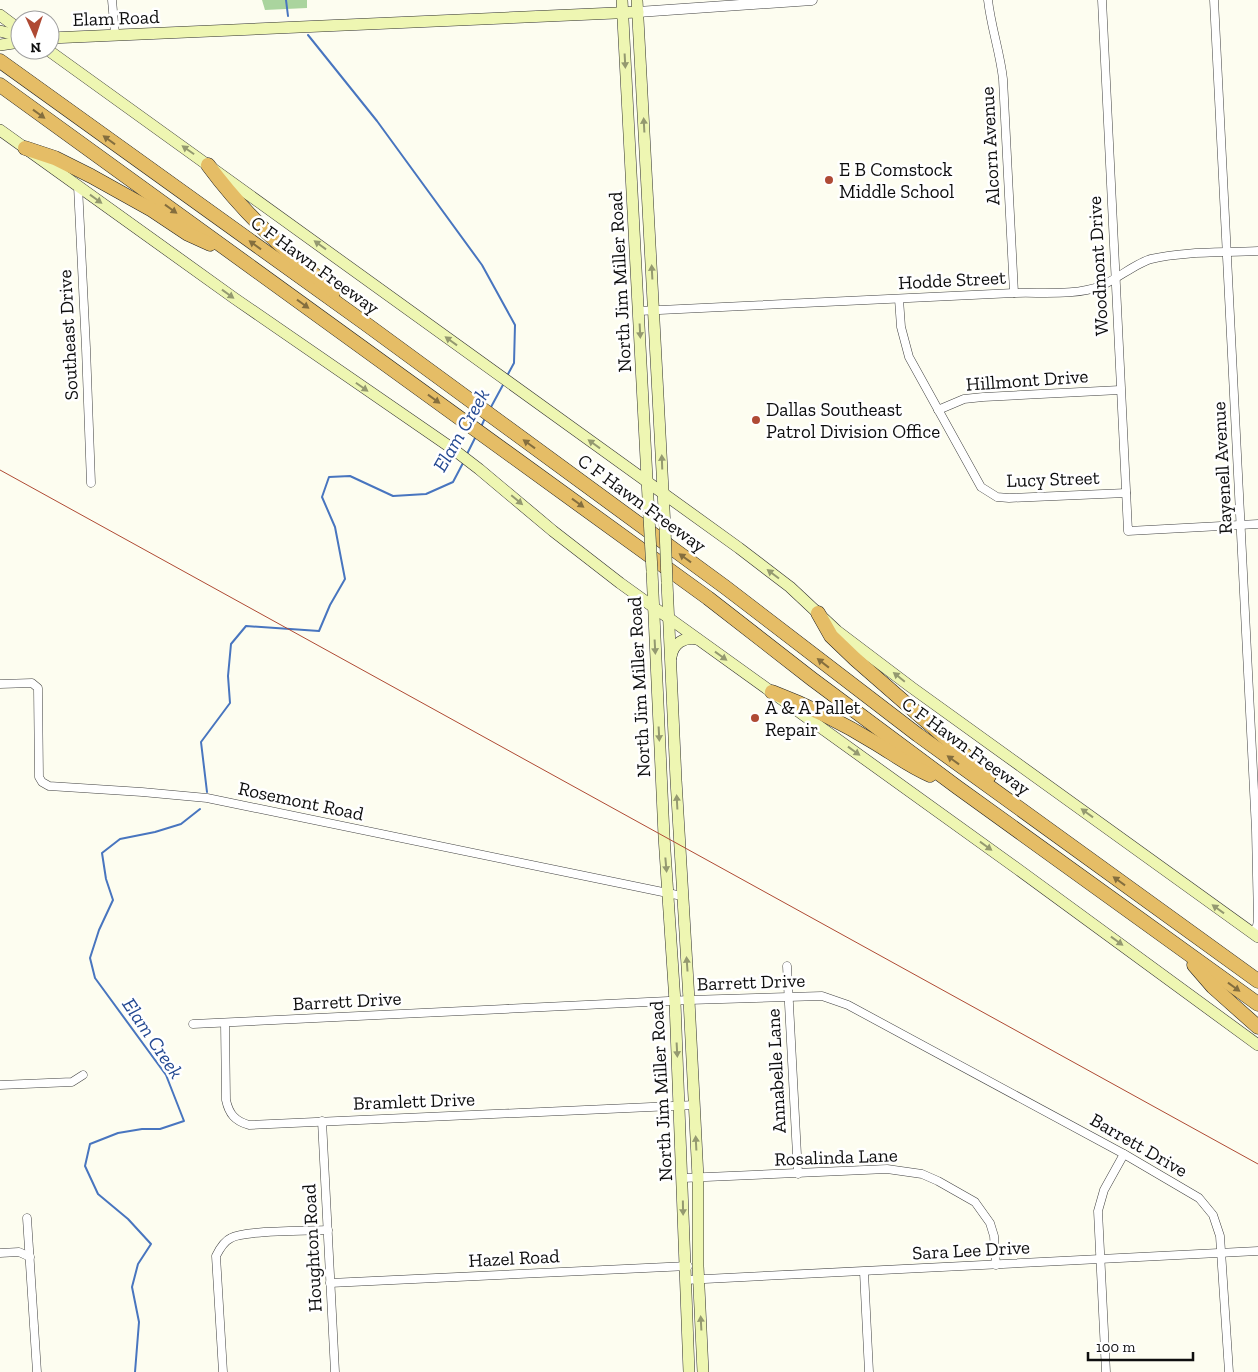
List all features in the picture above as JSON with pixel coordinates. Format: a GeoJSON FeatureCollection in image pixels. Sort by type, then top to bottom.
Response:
{"type":"FeatureCollection","features":[{"type":"Feature","properties":{"kind":"highway","name":"C F Hawn Freeway"},"geometry":{"type":"LineString","coordinates":[[0,61],[366,324],[725,587],[847,682],[1258,981]]}},
{"type":"Feature","properties":{"kind":"highway","name":"C F Hawn Freeway"},"geometry":{"type":"LineString","coordinates":[[0,85],[708,598],[812,679],[957,787],[1258,1004]]}},
{"type":"Feature","properties":{"kind":"highway"},"geometry":{"type":"LineString","coordinates":[[25,148],[55,158],[91,176],[152,210],[188,234],[234,254]]}},
{"type":"Feature","properties":{"kind":"highway"},"geometry":{"type":"LineString","coordinates":[[208,164],[242,208],[260,227],[340,296],[366,324]]}},
{"type":"Feature","properties":{"kind":"highway"},"geometry":{"type":"LineString","coordinates":[[818,613],[831,636],[867,670],[992,779],[1006,799]]}},
{"type":"Feature","properties":{"kind":"highway"},"geometry":{"type":"LineString","coordinates":[[772,692],[804,704],[830,717],[877,744],[913,768],[957,787]]}},
{"type":"Feature","properties":{"kind":"highway"},"geometry":{"type":"LineString","coordinates":[[1182,949],[1213,987],[1258,1027]]}},
{"type":"Feature","properties":{"kind":"main road","name":"North Jim Miller Road"},"geometry":{"type":"LineString","coordinates":[[622,6],[643,376],[664,830],[675,1002],[689,1372]]}},
{"type":"Feature","properties":{"kind":"main road","name":"Elam Road"},"geometry":{"type":"LineString","coordinates":[[60,37],[638,6]]}},
{"type":"Feature","properties":{"kind":"main road","name":"North Jim Miller Road"},"geometry":{"type":"LineString","coordinates":[[638,6],[682,896],[690,1000],[698,1178],[698,1266],[703,1372]]}},
{"type":"Feature","properties":{"kind":"main road","name":"C F Hawn Freeway"},"geometry":{"type":"LineString","coordinates":[[60,59],[739,548],[790,587],[837,631],[911,687],[1255,935]]}},
{"type":"Feature","properties":{"kind":"main road"},"geometry":{"type":"LineString","coordinates":[[0,130],[234,298],[453,449],[595,564],[653,608],[1019,870],[1258,1045]]}},
{"type":"Feature","properties":{"kind":"main road"},"geometry":{"type":"LineString","coordinates":[[630,146],[645,145]]}},
{"type":"Feature","properties":{"kind":"main road"},"geometry":{"type":"LineString","coordinates":[[633,209],[648,209]]}},
{"type":"Feature","properties":{"kind":"main road"},"geometry":{"type":"LineString","coordinates":[[643,376],[657,376]]}},
{"type":"Feature","properties":{"kind":"main road"},"geometry":{"type":"LineString","coordinates":[[645,434],[660,432]]}},
{"type":"Feature","properties":{"kind":"main road"},"geometry":{"type":"LineString","coordinates":[[670,666],[671,653],[675,646],[685,639],[697,639]]}},
{"type":"Feature","properties":{"kind":"street"},"geometry":{"type":"LineString","coordinates":[[112,0],[115,34]]}},
{"type":"Feature","properties":{"kind":"street","name":"Elam Road"},"geometry":{"type":"LineString","coordinates":[[638,6],[812,0]]}},
{"type":"Feature","properties":{"kind":"street","name":"Alcorn Avenue"},"geometry":{"type":"LineString","coordinates":[[988,0],[990,19],[1001,58],[1004,79],[1014,293]]}},
{"type":"Feature","properties":{"kind":"street","name":"Woodmont Drive"},"geometry":{"type":"LineString","coordinates":[[1102,0],[1128,531],[1241,525]]}},
{"type":"Feature","properties":{"kind":"street","name":"Rayenell Avenue"},"geometry":{"type":"LineString","coordinates":[[1214,0],[1257,830],[1258,920],[1255,935]]}},
{"type":"Feature","properties":{"kind":"street","name":"Southeast Drive"},"geometry":{"type":"LineString","coordinates":[[78,186],[91,483]]}},
{"type":"Feature","properties":{"kind":"street","name":"Hodde Street"},"geometry":{"type":"LineString","coordinates":[[639,311],[1078,290],[1098,287],[1115,280],[1148,260],[1164,256],[1258,251]]}},
{"type":"Feature","properties":{"kind":"street","name":"Lucy Street"},"geometry":{"type":"LineString","coordinates":[[899,298],[903,340],[909,357],[981,487],[997,497],[1009,498],[1126,493]]}},
{"type":"Feature","properties":{"kind":"street","name":"Hillmont Drive"},"geometry":{"type":"LineString","coordinates":[[938,410],[964,399],[1120,390]]}},
{"type":"Feature","properties":{"kind":"street"},"geometry":{"type":"LineString","coordinates":[[1241,525],[1258,524]]}},
{"type":"Feature","properties":{"kind":"street","name":"Rosemont Road"},"geometry":{"type":"LineString","coordinates":[[0,684],[32,683],[38,688],[40,777],[42,782],[49,786],[207,798],[682,896]]}},
{"type":"Feature","properties":{"kind":"street","name":"Annabelle Lane"},"geometry":{"type":"LineString","coordinates":[[787,966],[798,1174]]}},
{"type":"Feature","properties":{"kind":"street","name":"Barrett Drive"},"geometry":{"type":"LineString","coordinates":[[193,1024],[690,1000],[822,996],[848,1005],[1124,1154],[1199,1198],[1218,1225],[1220,1236],[1229,1372]]}},
{"type":"Feature","properties":{"kind":"street","name":"Bramlett Drive"},"geometry":{"type":"LineString","coordinates":[[225,1023],[226,1100],[228,1109],[240,1123],[249,1125],[695,1106]]}},
{"type":"Feature","properties":{"kind":"street"},"geometry":{"type":"LineString","coordinates":[[0,1085],[72,1082],[83,1075]]}},
{"type":"Feature","properties":{"kind":"street","name":"Houghton Road"},"geometry":{"type":"LineString","coordinates":[[322,1121],[335,1372]]}},
{"type":"Feature","properties":{"kind":"street"},"geometry":{"type":"LineString","coordinates":[[1106,1372],[1098,1211],[1104,1190],[1124,1154]]}},
{"type":"Feature","properties":{"kind":"street","name":"Rosalinda Lane"},"geometry":{"type":"LineString","coordinates":[[682,1178],[887,1169],[922,1174],[975,1202],[990,1223],[994,1236],[996,1265]]}},
{"type":"Feature","properties":{"kind":"street"},"geometry":{"type":"LineString","coordinates":[[28,1218],[37,1372]]}},
{"type":"Feature","properties":{"kind":"street"},"geometry":{"type":"LineString","coordinates":[[223,1372],[216,1256],[221,1247],[231,1238],[246,1234],[328,1230]]}},
{"type":"Feature","properties":{"kind":"street","name":"Sara Lee Drive"},"geometry":{"type":"LineString","coordinates":[[685,1280],[1258,1251]]}},
{"type":"Feature","properties":{"kind":"street"},"geometry":{"type":"LineString","coordinates":[[0,1253],[19,1252],[30,1257]]}},
{"type":"Feature","properties":{"kind":"street","name":"Hazel Road"},"geometry":{"type":"LineString","coordinates":[[330,1283],[698,1266]]}},
{"type":"Feature","properties":{"kind":"street"},"geometry":{"type":"LineString","coordinates":[[864,1272],[869,1372]]}},
{"type":"Feature","properties":{"kind":"green space"},"geometry":{"type":"Polygon","coordinates":[[[262,0],[307,0],[307,8],[265,10],[262,0]]]}},
{"type":"Feature","properties":{"kind":"waterway","name":"Elam Creek"},"geometry":{"type":"LineString","coordinates":[[286,0],[288,16]]}},
{"type":"Feature","properties":{"kind":"waterway","name":"Elam Creek"},"geometry":{"type":"LineString","coordinates":[[308,35],[377,121],[482,265],[515,325],[514,363],[507,376]]}},
{"type":"Feature","properties":{"kind":"waterway","name":"Elam Creek"},"geometry":{"type":"LineString","coordinates":[[491,407],[504,383]]}},
{"type":"Feature","properties":{"kind":"waterway","name":"Elam Creek"},"geometry":{"type":"LineString","coordinates":[[481,427],[485,418]]}},
{"type":"Feature","properties":{"kind":"waterway","name":"Elam Creek"},"geometry":{"type":"LineString","coordinates":[[467,454],[476,436]]}},
{"type":"Feature","properties":{"kind":"waterway","name":"Elam Creek"},"geometry":{"type":"LineString","coordinates":[[207,792],[201,742],[230,703],[228,676],[231,644],[246,626],[319,631],[330,605],[345,579],[335,527],[322,497],[329,477],[350,476],[393,496],[426,494],[453,482],[463,463]]}},
{"type":"Feature","properties":{"kind":"waterway","name":"Elam Creek"},"geometry":{"type":"LineString","coordinates":[[135,1372],[139,1322],[132,1287],[138,1264],[151,1244],[128,1219],[98,1194],[85,1166],[90,1144],[118,1133],[142,1129],[160,1129],[184,1121],[166,1075],[95,978],[90,958],[99,930],[113,900],[106,879],[102,853],[120,839],[155,832],[181,824],[200,809]]}},
{"type":"Feature","properties":{"kind":"tram line"},"geometry":{"type":"LineString","coordinates":[[0,470],[1258,1164]]}},
{"type":"Feature","properties":{"kind":"place","name":"E B Comstock Middle School"},"geometry":{"type":"Point","coordinates":[829,180]}},
{"type":"Feature","properties":{"kind":"place","name":"Dallas Southeast Patrol Division Office"},"geometry":{"type":"Point","coordinates":[756,420]}},
{"type":"Feature","properties":{"kind":"place","name":"A & A Pallet Repair"},"geometry":{"type":"Point","coordinates":[755,718]}}]}
